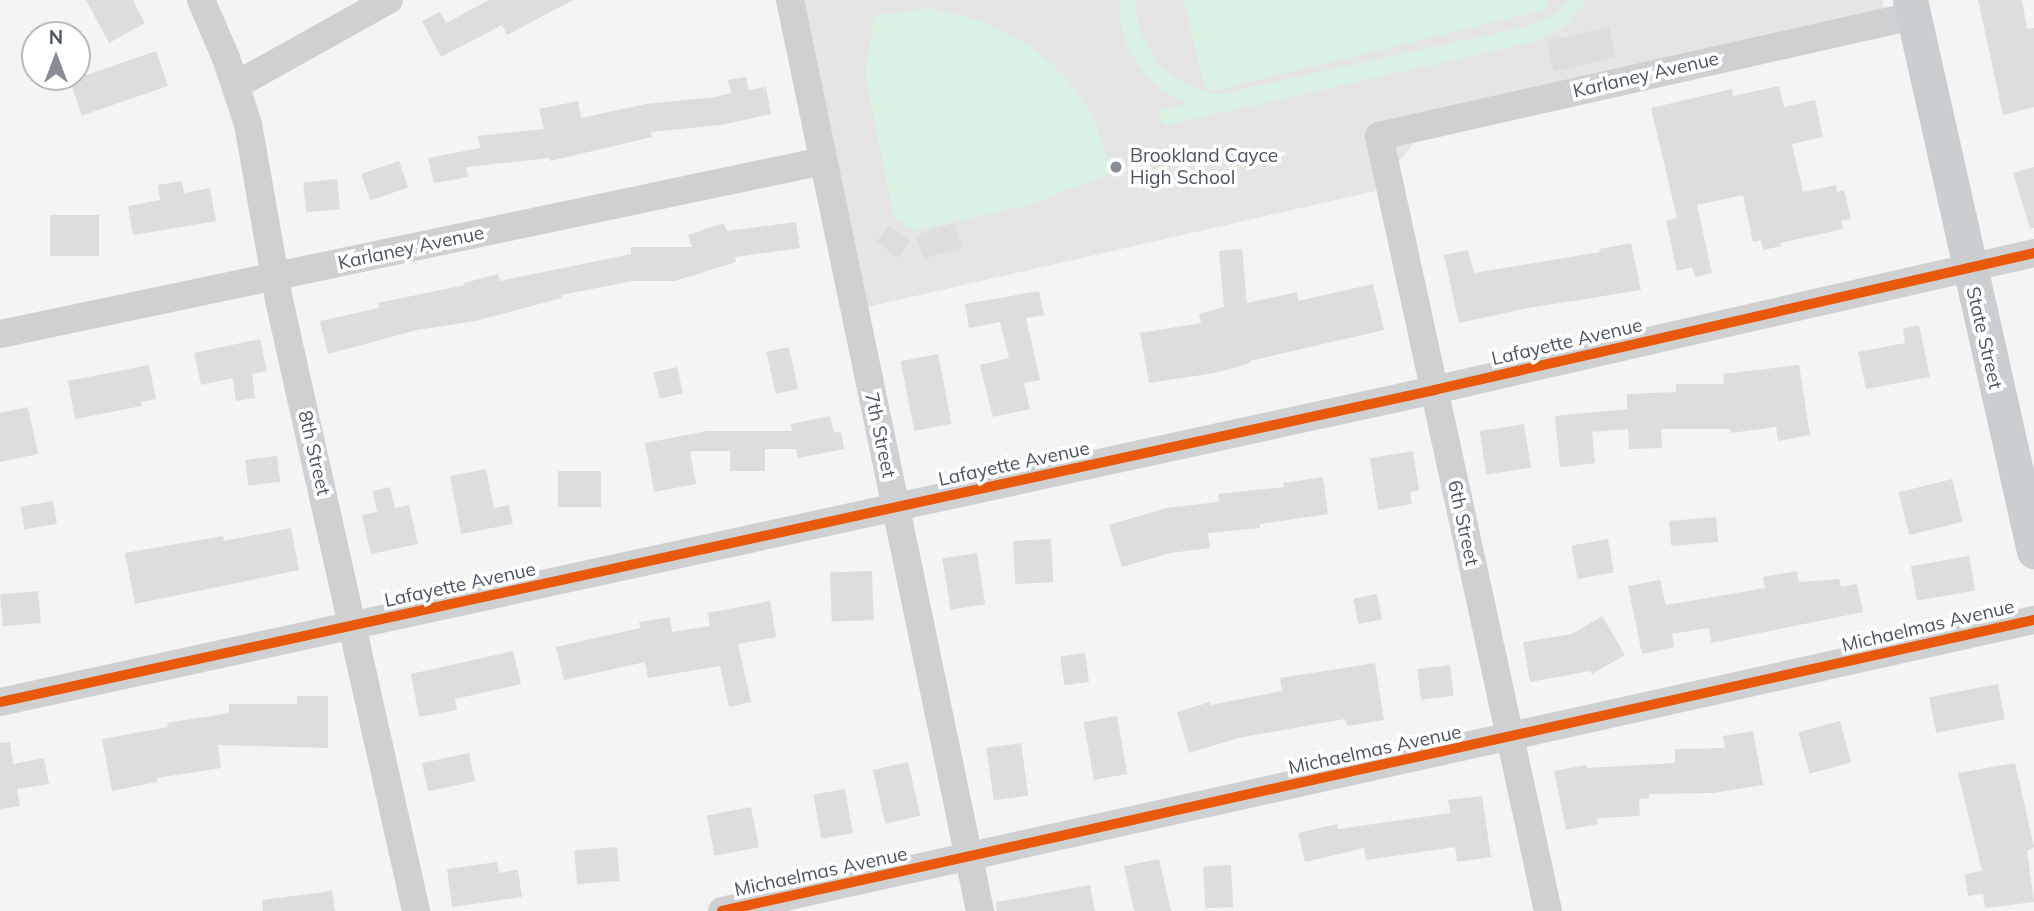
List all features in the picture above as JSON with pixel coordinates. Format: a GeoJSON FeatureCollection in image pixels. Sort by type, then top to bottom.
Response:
{"type":"FeatureCollection","features":[{"type":"Feature","properties":{"kind":"main road","name":"State Street"},"geometry":{"type":"LineString","coordinates":[[1911,8],[2034,551]]}},
{"type":"Feature","properties":{"kind":"street","name":"8th Street"},"geometry":{"type":"LineString","coordinates":[[201,0],[236,85],[247,124],[275,276],[416,911]]}},
{"type":"Feature","properties":{"kind":"street"},"geometry":{"type":"LineString","coordinates":[[236,85],[390,0]]}},
{"type":"Feature","properties":{"kind":"street","name":"7th Street"},"geometry":{"type":"LineString","coordinates":[[790,0],[981,911]]}},
{"type":"Feature","properties":{"kind":"street","name":"Karlaney Avenue"},"geometry":{"type":"LineString","coordinates":[[1379,136],[1911,8]]}},
{"type":"Feature","properties":{"kind":"street","name":"6th Street"},"geometry":{"type":"LineString","coordinates":[[1379,136],[1548,911]]}},
{"type":"Feature","properties":{"kind":"street","name":"Karlaney Avenue"},"geometry":{"type":"LineString","coordinates":[[0,334],[823,161]]}},
{"type":"Feature","properties":{"kind":"street","name":"Lafayette Avenue"},"geometry":{"type":"LineString","coordinates":[[0,702],[1434,390],[2034,253]]}},
{"type":"Feature","properties":{"kind":"street","name":"Michaelmas Avenue"},"geometry":{"type":"LineString","coordinates":[[722,911],[1510,739],[2034,620]]}},
{"type":"Feature","properties":{"kind":"shaded area","name":"Brookland Cayce High School"},"geometry":{"type":"Polygon","coordinates":[[[800,0],[1882,0],[1890,33],[1414,143],[1375,191],[867,307],[800,0]]]}},
{"type":"Feature","properties":{"kind":"green space"},"geometry":{"type":"Polygon","coordinates":[[[1119,0],[1136,0],[1138,28],[1158,65],[1181,82],[1206,92],[1184,0],[1546,0],[1548,9],[1207,92],[1221,94],[1528,26],[1552,16],[1568,0],[1588,0],[1563,27],[1537,41],[1163,126],[1159,110],[1187,104],[1160,89],[1140,68],[1128,49],[1122,30],[1119,0]]]}},
{"type":"Feature","properties":{"kind":"green space"},"geometry":{"type":"Polygon","coordinates":[[[929,8],[978,20],[1028,44],[1064,75],[1091,111],[1112,173],[1030,205],[913,231],[894,218],[865,74],[874,16],[929,8]]]}},
{"type":"Feature","properties":{"kind":"building"},"geometry":{"type":"Polygon","coordinates":[[[86,0],[133,0],[145,23],[109,43],[86,0]]]}},
{"type":"Feature","properties":{"kind":"building"},"geometry":{"type":"Polygon","coordinates":[[[489,0],[573,0],[507,35],[502,25],[441,57],[422,21],[440,12],[446,23],[489,0]]]}},
{"type":"Feature","properties":{"kind":"building"},"geometry":{"type":"Polygon","coordinates":[[[1978,0],[2022,0],[2027,29],[2034,28],[2034,107],[2003,115],[1978,0]]]}},
{"type":"Feature","properties":{"kind":"building"},"geometry":{"type":"Polygon","coordinates":[[[1609,27],[1616,57],[1554,72],[1547,41],[1609,27]]]}},
{"type":"Feature","properties":{"kind":"building"},"geometry":{"type":"Polygon","coordinates":[[[156,51],[168,86],[82,116],[74,91],[91,91],[91,73],[156,51]]]}},
{"type":"Feature","properties":{"kind":"building"},"geometry":{"type":"Polygon","coordinates":[[[746,77],[749,90],[766,87],[771,114],[721,125],[651,132],[652,137],[550,161],[549,158],[466,167],[468,177],[434,183],[428,158],[480,148],[478,136],[544,129],[539,109],[578,101],[581,118],[646,104],[715,97],[731,93],[728,80],[746,77]]]}},
{"type":"Feature","properties":{"kind":"building"},"geometry":{"type":"Polygon","coordinates":[[[1779,86],[1784,107],[1815,100],[1823,137],[1792,144],[1803,192],[1836,185],[1837,192],[1844,190],[1851,219],[1841,221],[1843,229],[1780,243],[1781,246],[1763,250],[1761,240],[1753,242],[1743,195],[1697,205],[1712,273],[1695,277],[1692,267],[1677,271],[1666,221],[1677,218],[1651,108],[1732,89],[1733,96],[1779,86]]]}},
{"type":"Feature","properties":{"kind":"building"},"geometry":{"type":"Polygon","coordinates":[[[399,161],[408,187],[370,200],[361,174],[399,161]]]}},
{"type":"Feature","properties":{"kind":"building"},"geometry":{"type":"Polygon","coordinates":[[[2034,167],[2034,228],[2030,228],[2013,173],[2034,167]]]}},
{"type":"Feature","properties":{"kind":"building"},"geometry":{"type":"Polygon","coordinates":[[[337,179],[340,209],[306,212],[303,183],[337,179]]]}},
{"type":"Feature","properties":{"kind":"building"},"geometry":{"type":"Polygon","coordinates":[[[182,181],[184,193],[210,188],[216,221],[133,235],[128,206],[160,200],[158,185],[182,181]]]}},
{"type":"Feature","properties":{"kind":"building"},"geometry":{"type":"Polygon","coordinates":[[[50,215],[99,215],[99,256],[50,256],[50,215]]]}},
{"type":"Feature","properties":{"kind":"building"},"geometry":{"type":"Polygon","coordinates":[[[796,222],[800,248],[735,257],[736,262],[675,281],[633,281],[561,295],[562,298],[475,321],[417,330],[328,354],[320,321],[379,308],[378,303],[465,285],[464,283],[498,274],[500,281],[631,254],[631,247],[692,247],[688,235],[724,223],[727,231],[796,222]]]}},
{"type":"Feature","properties":{"kind":"building"},"geometry":{"type":"Polygon","coordinates":[[[954,223],[962,247],[924,259],[916,235],[954,223]]]}},
{"type":"Feature","properties":{"kind":"building"},"geometry":{"type":"Polygon","coordinates":[[[889,225],[911,241],[898,258],[877,242],[889,225]]]}},
{"type":"Feature","properties":{"kind":"building"},"geometry":{"type":"Polygon","coordinates":[[[1631,243],[1641,290],[1523,309],[1459,323],[1444,255],[1468,250],[1474,273],[1600,252],[1599,249],[1631,243]]]}},
{"type":"Feature","properties":{"kind":"building"},"geometry":{"type":"Polygon","coordinates":[[[1242,249],[1247,303],[1297,292],[1298,301],[1373,284],[1384,330],[1250,361],[1215,373],[1149,383],[1140,333],[1201,323],[1199,314],[1224,307],[1219,251],[1242,249]]]}},
{"type":"Feature","properties":{"kind":"building"},"geometry":{"type":"Polygon","coordinates":[[[1039,291],[1044,315],[1026,318],[1040,380],[1024,383],[1030,409],[993,417],[980,365],[1009,358],[1000,322],[969,328],[965,304],[1039,291]]]}},
{"type":"Feature","properties":{"kind":"building"},"geometry":{"type":"Polygon","coordinates":[[[1919,325],[1930,377],[1866,389],[1858,352],[1905,343],[1903,329],[1919,325]]]}},
{"type":"Feature","properties":{"kind":"building"},"geometry":{"type":"Polygon","coordinates":[[[260,339],[267,371],[252,374],[255,398],[236,401],[233,378],[201,385],[194,353],[260,339]]]}},
{"type":"Feature","properties":{"kind":"building"},"geometry":{"type":"Polygon","coordinates":[[[789,347],[798,389],[775,394],[767,352],[789,347]]]}},
{"type":"Feature","properties":{"kind":"building"},"geometry":{"type":"Polygon","coordinates":[[[938,354],[952,424],[914,431],[901,361],[938,354]]]}},
{"type":"Feature","properties":{"kind":"building"},"geometry":{"type":"Polygon","coordinates":[[[149,365],[156,399],[141,402],[142,406],[75,419],[68,381],[149,365]]]}},
{"type":"Feature","properties":{"kind":"building"},"geometry":{"type":"Polygon","coordinates":[[[1799,365],[1810,435],[1778,441],[1776,427],[1731,433],[1730,429],[1661,429],[1662,448],[1629,449],[1628,429],[1592,432],[1595,463],[1560,467],[1555,416],[1627,409],[1627,394],[1676,392],[1676,384],[1724,384],[1723,374],[1799,365]]]}},
{"type":"Feature","properties":{"kind":"building"},"geometry":{"type":"Polygon","coordinates":[[[677,367],[683,393],[660,399],[654,372],[677,367]]]}},
{"type":"Feature","properties":{"kind":"building"},"geometry":{"type":"Polygon","coordinates":[[[28,407],[38,454],[0,462],[0,413],[28,407]]]}},
{"type":"Feature","properties":{"kind":"building"},"geometry":{"type":"Polygon","coordinates":[[[830,416],[834,433],[841,431],[844,449],[798,458],[796,449],[765,449],[765,471],[730,471],[730,451],[690,451],[696,484],[654,492],[645,443],[707,431],[792,431],[791,424],[830,416]]]}},
{"type":"Feature","properties":{"kind":"building"},"geometry":{"type":"Polygon","coordinates":[[[1524,424],[1531,467],[1486,474],[1480,431],[1524,424]]]}},
{"type":"Feature","properties":{"kind":"building"},"geometry":{"type":"Polygon","coordinates":[[[1413,451],[1419,490],[1410,492],[1412,504],[1378,510],[1370,458],[1413,451]]]}},
{"type":"Feature","properties":{"kind":"building"},"geometry":{"type":"Polygon","coordinates":[[[277,456],[280,482],[248,486],[245,460],[277,456]]]}},
{"type":"Feature","properties":{"kind":"building"},"geometry":{"type":"Polygon","coordinates":[[[486,469],[494,508],[509,505],[513,524],[461,534],[450,476],[486,469]]]}},
{"type":"Feature","properties":{"kind":"building"},"geometry":{"type":"Polygon","coordinates":[[[558,471],[601,471],[601,507],[558,507],[558,471]]]}},
{"type":"Feature","properties":{"kind":"building"},"geometry":{"type":"Polygon","coordinates":[[[1323,477],[1328,514],[1260,524],[1260,528],[1208,533],[1210,548],[1170,553],[1122,567],[1109,525],[1166,508],[1219,502],[1218,494],[1284,487],[1283,483],[1323,477]]]}},
{"type":"Feature","properties":{"kind":"building"},"geometry":{"type":"Polygon","coordinates":[[[1952,479],[1963,522],[1909,535],[1899,492],[1952,479]]]}},
{"type":"Feature","properties":{"kind":"building"},"geometry":{"type":"Polygon","coordinates":[[[390,487],[395,508],[409,505],[418,544],[371,554],[362,515],[377,512],[373,491],[390,487]]]}},
{"type":"Feature","properties":{"kind":"building"},"geometry":{"type":"Polygon","coordinates":[[[53,501],[57,524],[24,529],[21,507],[53,501]]]}},
{"type":"Feature","properties":{"kind":"building"},"geometry":{"type":"Polygon","coordinates":[[[1716,517],[1718,542],[1671,546],[1669,521],[1716,517]]]}},
{"type":"Feature","properties":{"kind":"building"},"geometry":{"type":"Polygon","coordinates":[[[291,528],[299,570],[135,604],[125,553],[223,536],[224,541],[291,528]]]}},
{"type":"Feature","properties":{"kind":"building"},"geometry":{"type":"Polygon","coordinates":[[[1051,539],[1053,582],[1015,584],[1013,541],[1051,539]]]}},
{"type":"Feature","properties":{"kind":"building"},"geometry":{"type":"Polygon","coordinates":[[[1608,539],[1614,572],[1577,579],[1572,545],[1608,539]]]}},
{"type":"Feature","properties":{"kind":"building"},"geometry":{"type":"Polygon","coordinates":[[[977,553],[985,604],[951,610],[942,558],[977,553]]]}},
{"type":"Feature","properties":{"kind":"building"},"geometry":{"type":"Polygon","coordinates":[[[1969,556],[1975,590],[1917,601],[1911,566],[1969,556]]]}},
{"type":"Feature","properties":{"kind":"building"},"geometry":{"type":"Polygon","coordinates":[[[872,571],[874,620],[832,621],[830,572],[872,571]]]}},
{"type":"Feature","properties":{"kind":"building"},"geometry":{"type":"Polygon","coordinates":[[[1797,571],[1799,582],[1839,579],[1841,587],[1857,584],[1863,612],[1711,643],[1709,628],[1672,634],[1674,647],[1642,654],[1628,586],[1660,580],[1666,605],[1765,588],[1763,577],[1797,571]]]}},
{"type":"Feature","properties":{"kind":"building"},"geometry":{"type":"Polygon","coordinates":[[[38,591],[41,623],[3,626],[0,594],[38,591]]]}},
{"type":"Feature","properties":{"kind":"building"},"geometry":{"type":"Polygon","coordinates":[[[1377,594],[1382,620],[1358,624],[1353,599],[1377,594]]]}},
{"type":"Feature","properties":{"kind":"building"},"geometry":{"type":"Polygon","coordinates":[[[770,601],[776,637],[738,644],[751,702],[729,707],[720,666],[648,678],[645,662],[564,680],[556,647],[640,628],[639,622],[670,617],[672,632],[710,626],[708,613],[770,601]]]}},
{"type":"Feature","properties":{"kind":"building"},"geometry":{"type":"Polygon","coordinates":[[[1602,616],[1625,655],[1592,674],[1590,671],[1530,682],[1523,642],[1572,634],[1602,616]]]}},
{"type":"Feature","properties":{"kind":"building"},"geometry":{"type":"Polygon","coordinates":[[[513,651],[521,684],[455,699],[457,710],[419,717],[411,674],[513,651]]]}},
{"type":"Feature","properties":{"kind":"building"},"geometry":{"type":"Polygon","coordinates":[[[1085,653],[1089,682],[1064,685],[1060,656],[1085,653]]]}},
{"type":"Feature","properties":{"kind":"building"},"geometry":{"type":"Polygon","coordinates":[[[1375,663],[1384,720],[1347,726],[1345,719],[1238,738],[1189,753],[1177,712],[1210,702],[1211,705],[1282,691],[1280,678],[1375,663]]]}},
{"type":"Feature","properties":{"kind":"building"},"geometry":{"type":"Polygon","coordinates":[[[1450,665],[1454,696],[1421,700],[1417,669],[1450,665]]]}},
{"type":"Feature","properties":{"kind":"building"},"geometry":{"type":"Polygon","coordinates":[[[1998,684],[2005,719],[1936,733],[1929,697],[1998,684]]]}},
{"type":"Feature","properties":{"kind":"building"},"geometry":{"type":"Polygon","coordinates":[[[297,696],[328,696],[328,748],[218,745],[221,768],[157,778],[157,782],[112,791],[102,739],[168,727],[167,723],[229,713],[229,704],[297,704],[297,696]]]}},
{"type":"Feature","properties":{"kind":"building"},"geometry":{"type":"Polygon","coordinates":[[[1117,716],[1127,774],[1094,780],[1084,722],[1117,716]]]}},
{"type":"Feature","properties":{"kind":"building"},"geometry":{"type":"Polygon","coordinates":[[[1840,721],[1851,763],[1810,774],[1798,732],[1840,721]]]}},
{"type":"Feature","properties":{"kind":"building"},"geometry":{"type":"Polygon","coordinates":[[[1753,731],[1763,785],[1713,793],[1649,794],[1649,798],[1639,799],[1640,816],[1597,818],[1598,824],[1566,830],[1554,771],[1586,765],[1587,768],[1675,763],[1675,749],[1725,748],[1723,736],[1753,731]]]}},
{"type":"Feature","properties":{"kind":"building"},"geometry":{"type":"Polygon","coordinates":[[[10,742],[13,764],[44,758],[49,784],[17,789],[20,806],[0,809],[0,743],[10,742]]]}},
{"type":"Feature","properties":{"kind":"building"},"geometry":{"type":"Polygon","coordinates":[[[1021,743],[1028,795],[994,800],[986,748],[1021,743]]]}},
{"type":"Feature","properties":{"kind":"building"},"geometry":{"type":"Polygon","coordinates":[[[469,753],[475,781],[428,791],[422,763],[469,753]]]}},
{"type":"Feature","properties":{"kind":"building"},"geometry":{"type":"Polygon","coordinates":[[[908,762],[920,816],[885,824],[873,770],[908,762]]]}},
{"type":"Feature","properties":{"kind":"building"},"geometry":{"type":"Polygon","coordinates":[[[2015,763],[2034,847],[2027,851],[2034,902],[1985,908],[1983,894],[1968,896],[1965,874],[1982,871],[1958,773],[2015,763]]]}},
{"type":"Feature","properties":{"kind":"building"},"geometry":{"type":"Polygon","coordinates":[[[845,789],[853,833],[821,839],[813,795],[845,789]]]}},
{"type":"Feature","properties":{"kind":"building"},"geometry":{"type":"Polygon","coordinates":[[[1482,796],[1491,857],[1457,862],[1455,847],[1366,860],[1364,848],[1305,862],[1298,833],[1337,824],[1338,829],[1450,813],[1448,800],[1482,796]]]}},
{"type":"Feature","properties":{"kind":"building"},"geometry":{"type":"Polygon","coordinates":[[[751,807],[759,847],[715,856],[707,816],[751,807]]]}},
{"type":"Feature","properties":{"kind":"building"},"geometry":{"type":"Polygon","coordinates":[[[617,847],[620,881],[577,885],[574,851],[617,847]]]}},
{"type":"Feature","properties":{"kind":"building"},"geometry":{"type":"Polygon","coordinates":[[[1159,859],[1171,911],[1134,911],[1124,866],[1159,859]]]}},
{"type":"Feature","properties":{"kind":"building"},"geometry":{"type":"Polygon","coordinates":[[[497,862],[499,873],[518,870],[522,897],[452,907],[447,869],[497,862]]]}},
{"type":"Feature","properties":{"kind":"building"},"geometry":{"type":"Polygon","coordinates":[[[1231,865],[1233,907],[1205,908],[1203,866],[1231,865]]]}},
{"type":"Feature","properties":{"kind":"building"},"geometry":{"type":"Polygon","coordinates":[[[1090,885],[1095,911],[997,911],[996,902],[1090,885]]]}},
{"type":"Feature","properties":{"kind":"building"},"geometry":{"type":"Polygon","coordinates":[[[332,891],[335,911],[263,911],[262,900],[332,891]]]}},
{"type":"Feature","properties":{"kind":"cycle path"},"geometry":{"type":"LineString","coordinates":[[0,702],[1434,390],[2034,253]]}},
{"type":"Feature","properties":{"kind":"cycle path"},"geometry":{"type":"LineString","coordinates":[[722,911],[2034,620]]}},
{"type":"Feature","properties":{"kind":"place","name":"Brookland Cayce High School"},"geometry":{"type":"Point","coordinates":[1116,167]}}]}
